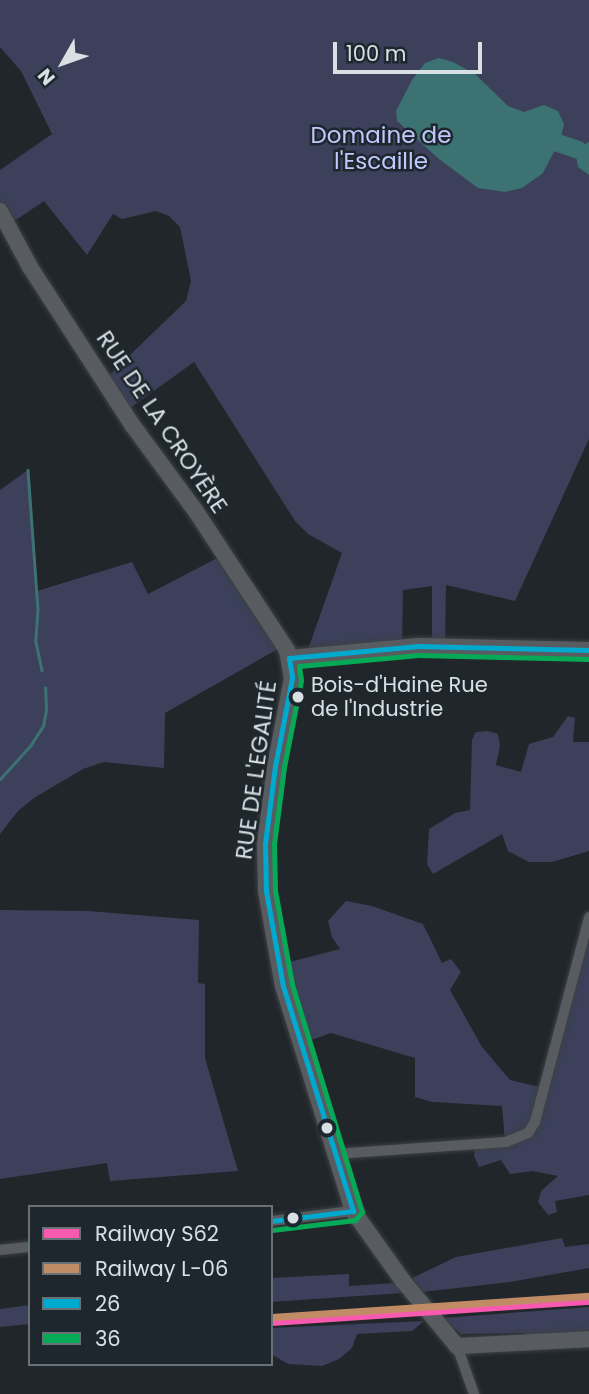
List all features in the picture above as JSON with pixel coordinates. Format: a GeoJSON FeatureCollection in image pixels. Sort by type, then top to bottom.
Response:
{"type":"FeatureCollection","features":[{"type":"Feature","properties":{"kind":"street","name":"RUE DE LA CROYÈRE"},"geometry":{"type":"LineString","coordinates":[[0,211],[40,284],[134,426],[266,614],[289,657]]}},
{"type":"Feature","properties":{"kind":"street"},"geometry":{"type":"LineString","coordinates":[[289,657],[410,646],[589,650]]}},
{"type":"Feature","properties":{"kind":"street","name":"RUE DE L'EGALITÉ"},"geometry":{"type":"LineString","coordinates":[[289,657],[292,678],[275,766],[265,844],[266,891],[284,986],[353,1211],[403,1280],[454,1343]]}},
{"type":"Feature","properties":{"kind":"street"},"geometry":{"type":"LineString","coordinates":[[335,1154],[506,1142],[528,1133],[535,1122],[589,918]]}},
{"type":"Feature","properties":{"kind":"street"},"geometry":{"type":"LineString","coordinates":[[273,1221],[353,1211]]}},
{"type":"Feature","properties":{"kind":"street"},"geometry":{"type":"LineString","coordinates":[[0,1250],[28,1247]]}},
{"type":"Feature","properties":{"kind":"street"},"geometry":{"type":"LineString","coordinates":[[474,1394],[454,1343],[507,1344],[589,1339]]}},
{"type":"Feature","properties":{"kind":"green space","name":"Domaine de l'Escaille"},"geometry":{"type":"Polygon","coordinates":[[[0,0],[589,0],[589,439],[515,601],[446,585],[445,645],[432,646],[432,586],[403,590],[402,647],[306,655],[342,553],[308,534],[295,521],[194,362],[126,411],[105,379],[186,301],[191,281],[180,227],[169,216],[156,211],[122,219],[113,214],[87,255],[44,201],[7,226],[0,211],[0,170],[52,134],[21,71],[0,47],[0,0]]]}},
{"type":"Feature","properties":{"kind":"green space"},"geometry":{"type":"Polygon","coordinates":[[[28,470],[37,591],[132,562],[148,594],[225,554],[285,645],[165,713],[164,768],[104,762],[83,769],[34,798],[18,811],[0,834],[0,490],[28,470]]]}},
{"type":"Feature","properties":{"kind":"green space"},"geometry":{"type":"Polygon","coordinates":[[[568,716],[575,718],[573,742],[589,742],[589,851],[552,862],[529,862],[508,851],[502,834],[433,874],[427,864],[429,829],[455,813],[470,810],[472,740],[476,732],[498,734],[500,746],[496,765],[521,772],[529,744],[553,737],[568,716]]]}},
{"type":"Feature","properties":{"kind":"green space"},"geometry":{"type":"Polygon","coordinates":[[[346,901],[372,906],[423,924],[442,963],[451,959],[461,972],[450,990],[482,1047],[510,1080],[544,1088],[589,917],[589,1195],[555,1201],[557,1212],[548,1215],[538,1202],[541,1191],[558,1176],[533,1171],[510,1174],[501,1160],[479,1167],[474,1156],[475,1145],[505,1142],[502,1106],[432,1102],[415,1097],[415,1058],[331,1033],[300,1044],[278,965],[340,949],[332,937],[328,921],[346,901]]]}},
{"type":"Feature","properties":{"kind":"green space"},"geometry":{"type":"Polygon","coordinates":[[[0,910],[88,911],[199,920],[198,983],[205,984],[205,1058],[238,1171],[110,1181],[107,1163],[0,1179],[0,910]]]}},
{"type":"Feature","properties":{"kind":"green space"},"geometry":{"type":"Polygon","coordinates":[[[562,1238],[565,1247],[589,1244],[589,1268],[510,1282],[422,1292],[412,1278],[456,1257],[562,1238]]]}},
{"type":"Feature","properties":{"kind":"green space"},"geometry":{"type":"Polygon","coordinates":[[[349,1274],[349,1286],[396,1283],[402,1293],[273,1302],[273,1278],[349,1274]]]}},
{"type":"Feature","properties":{"kind":"green space"},"geometry":{"type":"Polygon","coordinates":[[[28,1305],[28,1324],[0,1327],[0,1309],[28,1305]]]}},
{"type":"Feature","properties":{"kind":"green space"},"geometry":{"type":"Polygon","coordinates":[[[589,1307],[589,1339],[537,1343],[524,1333],[461,1334],[442,1318],[589,1307]]]}},
{"type":"Feature","properties":{"kind":"green space"},"geometry":{"type":"Polygon","coordinates":[[[424,1321],[412,1331],[357,1334],[352,1348],[339,1359],[322,1366],[288,1364],[273,1355],[273,1328],[424,1321]]]}},
{"type":"Feature","properties":{"kind":"shaded area"},"geometry":{"type":"Polygon","coordinates":[[[439,58],[475,74],[508,106],[524,112],[544,105],[558,111],[564,124],[561,138],[543,173],[522,188],[505,192],[478,188],[439,159],[397,121],[396,111],[412,80],[425,63],[439,58]]]}},
{"type":"Feature","properties":{"kind":"shaded area"},"geometry":{"type":"Polygon","coordinates":[[[589,142],[589,175],[578,167],[576,156],[581,146],[589,142]]]}},
{"type":"Feature","properties":{"kind":"waterway"},"geometry":{"type":"LineString","coordinates":[[558,143],[578,150]]}},
{"type":"Feature","properties":{"kind":"waterway"},"geometry":{"type":"LineString","coordinates":[[28,470],[38,610],[36,642],[42,670]]}},
{"type":"Feature","properties":{"kind":"waterway"},"geometry":{"type":"LineString","coordinates":[[0,779],[30,746],[43,726],[46,711],[45,688]]}},
{"type":"Feature","properties":{"kind":"rail line","name":"L-06"},"geometry":{"type":"LineString","coordinates":[[273,1317],[589,1296]]}},
{"type":"Feature","properties":{"kind":"rail line","name":"S62"},"geometry":{"type":"LineString","coordinates":[[273,1322],[589,1301]]}},
{"type":"Feature","properties":{"kind":"transit line","name":"26"},"geometry":{"type":"LineString","coordinates":[[289,658],[418,646],[589,650]]}},
{"type":"Feature","properties":{"kind":"transit line","name":"36"},"geometry":{"type":"LineString","coordinates":[[273,1230],[355,1220],[362,1212],[292,984],[275,890],[274,844],[284,767],[301,680],[299,666],[418,655],[589,659]]}},
{"type":"Feature","properties":{"kind":"transit line","name":"26"},"geometry":{"type":"LineString","coordinates":[[289,658],[292,678],[275,766],[265,844],[266,891],[283,986],[353,1211]]}},
{"type":"Feature","properties":{"kind":"transit line","name":"26"},"geometry":{"type":"LineString","coordinates":[[273,1221],[353,1211]]}},
{"type":"Feature","properties":{"kind":"place","name":"Bois-d'Haine Rue de l'Industrie"},"geometry":{"type":"Point","coordinates":[298,697]}}]}
